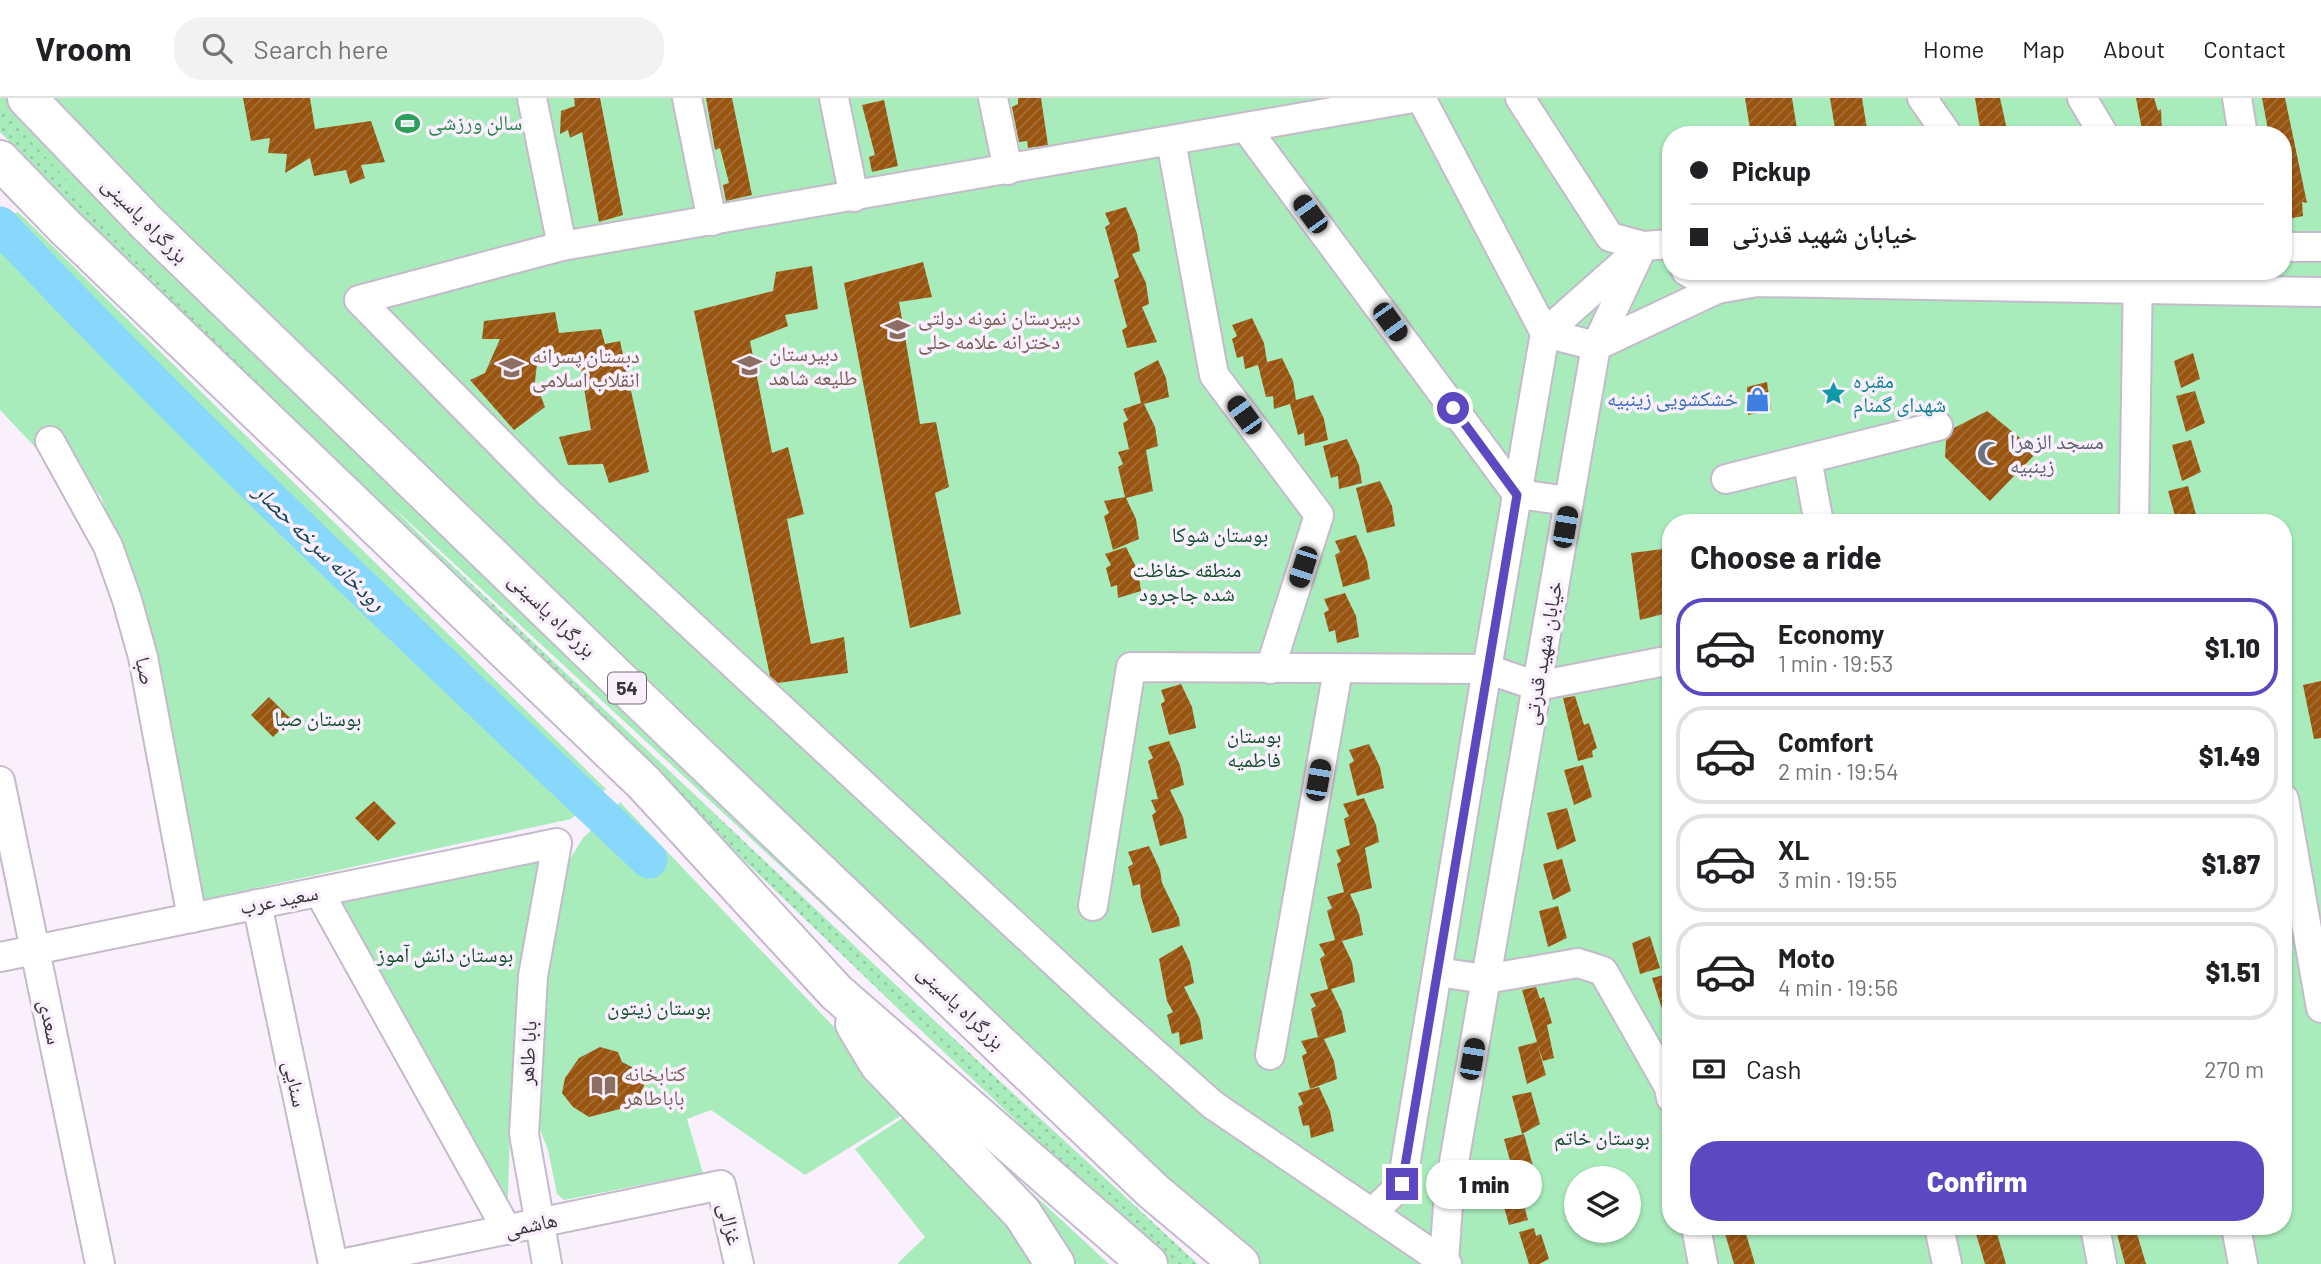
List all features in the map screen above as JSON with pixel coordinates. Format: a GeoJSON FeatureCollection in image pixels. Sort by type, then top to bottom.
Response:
{"type":"FeatureCollection","features":[{"type":"Feature","properties":{"kind":"highway","name":"بزرگراه یاسینی"},"geometry":{"type":"LineString","coordinates":[[27,98],[147,223],[684,743],[1153,1191],[1240,1264]]}},
{"type":"Feature","properties":{"kind":"highway"},"geometry":{"type":"LineString","coordinates":[[0,160],[64,226],[644,783],[836,992],[1148,1264]]}},
{"type":"Feature","properties":{"kind":"highway"},"geometry":{"type":"LineString","coordinates":[[836,992],[878,1064],[1022,1213],[1055,1264]]}},
{"type":"Feature","properties":{"kind":"street"},"geometry":{"type":"LineString","coordinates":[[532,98],[562,246]]}},
{"type":"Feature","properties":{"kind":"street"},"geometry":{"type":"LineString","coordinates":[[687,98],[712,221]]}},
{"type":"Feature","properties":{"kind":"street"},"geometry":{"type":"LineString","coordinates":[[834,98],[853,197]]}},
{"type":"Feature","properties":{"kind":"street"},"geometry":{"type":"LineString","coordinates":[[993,98],[1008,170]]}},
{"type":"Feature","properties":{"kind":"street"},"geometry":{"type":"LineString","coordinates":[[1413,98],[562,246],[359,300],[549,493],[1106,1010],[1213,1105],[1445,1263]]}},
{"type":"Feature","properties":{"kind":"street"},"geometry":{"type":"LineString","coordinates":[[1372,1213],[1402,1184],[1545,333],[1421,98]]}},
{"type":"Feature","properties":{"kind":"street"},"geometry":{"type":"LineString","coordinates":[[1520,98],[1611,237],[1643,246],[1662,257]]}},
{"type":"Feature","properties":{"kind":"street"},"geometry":{"type":"LineString","coordinates":[[1922,98],[1942,126]]}},
{"type":"Feature","properties":{"kind":"street"},"geometry":{"type":"LineString","coordinates":[[2082,98],[2099,126]]}},
{"type":"Feature","properties":{"kind":"street"},"geometry":{"type":"LineString","coordinates":[[2237,98],[2242,126]]}},
{"type":"Feature","properties":{"kind":"street"},"geometry":{"type":"LineString","coordinates":[[1246,128],[1517,495],[1569,501]]}},
{"type":"Feature","properties":{"kind":"street"},"geometry":{"type":"LineString","coordinates":[[1171,141],[1214,375],[1319,516],[1270,669]]}},
{"type":"Feature","properties":{"kind":"street"},"geometry":{"type":"LineString","coordinates":[[1545,333],[1643,246],[1662,245]]}},
{"type":"Feature","properties":{"kind":"street","name":"خیابان شهید قدرتی"},"geometry":{"type":"LineString","coordinates":[[1445,1263],[1449,1191],[1596,346],[1643,246]]}},
{"type":"Feature","properties":{"kind":"street"},"geometry":{"type":"LineString","coordinates":[[2292,247],[2321,247]]}},
{"type":"Feature","properties":{"kind":"street"},"geometry":{"type":"LineString","coordinates":[[1702,280],[1717,289]]}},
{"type":"Feature","properties":{"kind":"street"},"geometry":{"type":"LineString","coordinates":[[1545,333],[1596,346],[1717,289],[1757,282],[1936,280]]}},
{"type":"Feature","properties":{"kind":"street"},"geometry":{"type":"LineString","coordinates":[[2134,514],[2138,280],[2321,292]]}},
{"type":"Feature","properties":{"kind":"street"},"geometry":{"type":"LineString","coordinates":[[1726,479],[1938,426]]}},
{"type":"Feature","properties":{"kind":"street","name":"صبا"},"geometry":{"type":"LineString","coordinates":[[50,441],[108,546],[127,600],[143,657],[192,918]]}},
{"type":"Feature","properties":{"kind":"street"},"geometry":{"type":"LineString","coordinates":[[1807,459],[1817,514]]}},
{"type":"Feature","properties":{"kind":"street"},"geometry":{"type":"LineString","coordinates":[[1093,906],[1131,667],[1487,669],[1537,686],[1662,662]]}},
{"type":"Feature","properties":{"kind":"street"},"geometry":{"type":"LineString","coordinates":[[1270,1055],[1338,670]]}},
{"type":"Feature","properties":{"kind":"street","name":"سعدی"},"geometry":{"type":"LineString","coordinates":[[0,781],[100,1264]]}},
{"type":"Feature","properties":{"kind":"street","name":"سعید عرب"},"geometry":{"type":"LineString","coordinates":[[0,957],[557,843]]}},
{"type":"Feature","properties":{"kind":"street","name":"بابا طاهر"},"geometry":{"type":"LineString","coordinates":[[547,1264],[524,1134],[533,976],[557,843]]}},
{"type":"Feature","properties":{"kind":"street"},"geometry":{"type":"LineString","coordinates":[[2292,844],[2321,1008]]}},
{"type":"Feature","properties":{"kind":"street"},"geometry":{"type":"LineString","coordinates":[[319,892],[507,1230]]}},
{"type":"Feature","properties":{"kind":"street","name":"سنایی"},"geometry":{"type":"LineString","coordinates":[[257,904],[333,1264]]}},
{"type":"Feature","properties":{"kind":"street"},"geometry":{"type":"LineString","coordinates":[[1437,972],[1486,979],[1578,963],[1603,971],[1662,1075]]}},
{"type":"Feature","properties":{"kind":"street","name":"هاشمی"},"geometry":{"type":"LineString","coordinates":[[341,1264],[721,1185]]}},
{"type":"Feature","properties":{"kind":"street","name":"غزالی"},"geometry":{"type":"LineString","coordinates":[[721,1185],[739,1264]]}},
{"type":"Feature","properties":{"kind":"street"},"geometry":{"type":"LineString","coordinates":[[1698,1235],[1703,1264]]}},
{"type":"Feature","properties":{"kind":"street"},"geometry":{"type":"LineString","coordinates":[[1941,1235],[1947,1264]]}},
{"type":"Feature","properties":{"kind":"street"},"geometry":{"type":"LineString","coordinates":[[2097,1235],[2102,1264]]}},
{"type":"Feature","properties":{"kind":"street"},"geometry":{"type":"LineString","coordinates":[[2238,1235],[2243,1264]]}},
{"type":"Feature","properties":{"kind":"green space","name":"منطقه حفاظت شده جاجرود"},"geometry":{"type":"Polygon","coordinates":[[[0,98],[2321,98],[2321,1264],[1210,1264],[70,208],[0,128],[0,98]]]}},
{"type":"Feature","properties":{"kind":"green space"},"geometry":{"type":"Polygon","coordinates":[[[0,107],[151,267],[419,534],[897,986],[1198,1264],[1170,1264],[1141,1239],[179,316],[73,204],[0,132],[0,107]]]}},
{"type":"Feature","properties":{"kind":"green space","name":"بوستان صبا"},"geometry":{"type":"Polygon","coordinates":[[[18,212],[606,789],[571,819],[202,900],[140,607],[101,497],[52,434],[35,447],[0,410],[0,220],[18,212]]]}},
{"type":"Feature","properties":{"kind":"green space","name":"بوستان زیتون"},"geometry":{"type":"Polygon","coordinates":[[[620,802],[912,1109],[805,1175],[711,1110],[687,1119],[703,1173],[564,1200],[557,1194],[548,1150],[538,1125],[544,1010],[555,910],[568,862],[583,838],[620,802]]]}},
{"type":"Feature","properties":{"kind":"green space","name":"بوستان دانش آموز"},"geometry":{"type":"Polygon","coordinates":[[[535,858],[551,876],[510,1134],[507,1222],[328,899],[535,858]]]}},
{"type":"Feature","properties":{"kind":"green space"},"geometry":{"type":"Polygon","coordinates":[[[886,1058],[1109,1264],[1063,1264],[886,1058]]]}},
{"type":"Feature","properties":{"kind":"green space"},"geometry":{"type":"Polygon","coordinates":[[[915,1110],[1046,1264],[897,1264],[925,1237],[855,1149],[915,1110]]]}},
{"type":"Feature","properties":{"kind":"building"},"geometry":{"type":"Polygon","coordinates":[[[243,98],[310,98],[315,129],[371,121],[385,162],[361,165],[365,178],[350,184],[346,170],[314,176],[310,158],[285,173],[287,154],[268,153],[270,138],[251,141],[243,98]]]}},
{"type":"Feature","properties":{"kind":"building"},"geometry":{"type":"Polygon","coordinates":[[[574,98],[600,98],[623,215],[599,222],[582,132],[570,138],[568,130],[560,134],[561,111],[575,106],[574,98]]]}},
{"type":"Feature","properties":{"kind":"building"},"geometry":{"type":"Polygon","coordinates":[[[706,98],[732,98],[752,195],[726,201],[723,185],[729,183],[720,148],[715,150],[706,98]]]}},
{"type":"Feature","properties":{"kind":"building"},"geometry":{"type":"Polygon","coordinates":[[[1018,98],[1041,98],[1048,145],[1028,148],[1027,141],[1019,142],[1012,107],[1018,104],[1018,98]]]}},
{"type":"Feature","properties":{"kind":"building"},"geometry":{"type":"Polygon","coordinates":[[[1745,98],[1792,98],[1797,126],[1750,126],[1745,98]]]}},
{"type":"Feature","properties":{"kind":"building"},"geometry":{"type":"Polygon","coordinates":[[[1830,98],[1862,98],[1867,126],[1835,126],[1830,98]]]}},
{"type":"Feature","properties":{"kind":"building"},"geometry":{"type":"Polygon","coordinates":[[[1975,98],[2000,98],[2006,126],[1980,126],[1975,98]]]}},
{"type":"Feature","properties":{"kind":"building"},"geometry":{"type":"Polygon","coordinates":[[[2136,98],[2154,98],[2158,111],[2161,109],[2162,126],[2141,126],[2136,98]]]}},
{"type":"Feature","properties":{"kind":"building"},"geometry":{"type":"Polygon","coordinates":[[[2262,98],[2285,98],[2291,126],[2267,126],[2262,98]]]}},
{"type":"Feature","properties":{"kind":"building"},"geometry":{"type":"Polygon","coordinates":[[[884,100],[898,166],[872,172],[869,157],[875,155],[862,105],[884,100]]]}},
{"type":"Feature","properties":{"kind":"building"},"geometry":{"type":"Polygon","coordinates":[[[2292,131],[2307,203],[2302,202],[2303,216],[2292,218],[2292,131]]]}},
{"type":"Feature","properties":{"kind":"building"},"geometry":{"type":"Polygon","coordinates":[[[1126,207],[1137,233],[1140,251],[1132,254],[1146,283],[1149,304],[1142,307],[1157,342],[1127,348],[1122,330],[1127,327],[1114,280],[1119,277],[1105,227],[1110,224],[1105,213],[1126,207]]]}},
{"type":"Feature","properties":{"kind":"building"},"geometry":{"type":"Polygon","coordinates":[[[923,262],[932,297],[899,302],[920,424],[936,422],[949,487],[935,493],[961,614],[910,628],[844,283],[923,262]]]}},
{"type":"Feature","properties":{"kind":"building"},"geometry":{"type":"Polygon","coordinates":[[[812,266],[818,309],[785,315],[788,326],[750,341],[772,453],[788,447],[804,514],[787,519],[811,644],[844,637],[848,673],[778,683],[770,676],[694,311],[773,291],[776,272],[812,266]]]}},
{"type":"Feature","properties":{"kind":"building"},"geometry":{"type":"Polygon","coordinates":[[[555,312],[559,333],[601,329],[605,344],[620,341],[649,472],[609,483],[603,464],[568,465],[559,437],[591,430],[579,358],[537,364],[535,381],[545,407],[514,430],[470,380],[485,373],[500,339],[482,339],[484,321],[555,312]]]}},
{"type":"Feature","properties":{"kind":"building"},"geometry":{"type":"Polygon","coordinates":[[[1252,318],[1264,343],[1267,362],[1282,358],[1293,381],[1296,400],[1313,395],[1324,419],[1328,440],[1305,446],[1304,433],[1298,435],[1290,404],[1274,409],[1273,396],[1266,397],[1258,365],[1245,369],[1243,356],[1237,358],[1232,339],[1237,336],[1232,325],[1252,318]]]}},
{"type":"Feature","properties":{"kind":"building"},"geometry":{"type":"Polygon","coordinates":[[[2193,353],[2200,379],[2181,388],[2174,361],[2193,353]]]}},
{"type":"Feature","properties":{"kind":"building"},"geometry":{"type":"Polygon","coordinates":[[[1158,360],[1166,378],[1169,397],[1144,404],[1155,427],[1158,446],[1146,450],[1153,491],[1126,498],[1136,519],[1139,539],[1113,550],[1104,516],[1109,513],[1104,501],[1125,497],[1118,467],[1123,464],[1118,452],[1129,449],[1123,423],[1128,420],[1123,409],[1141,403],[1134,373],[1158,360]]]}},
{"type":"Feature","properties":{"kind":"building","name":"خشکشویی زینبیه"},"geometry":{"type":"Polygon","coordinates":[[[1767,382],[1771,410],[1748,415],[1747,387],[1767,382]]]}},
{"type":"Feature","properties":{"kind":"building"},"geometry":{"type":"Polygon","coordinates":[[[2195,391],[2205,423],[2186,432],[2176,396],[2195,391]]]}},
{"type":"Feature","properties":{"kind":"building","name":"مسجد الزهرا زینبیه"},"geometry":{"type":"Polygon","coordinates":[[[1987,411],[2037,452],[1990,501],[1945,457],[1946,440],[1954,428],[1987,411]]]}},
{"type":"Feature","properties":{"kind":"building"},"geometry":{"type":"Polygon","coordinates":[[[1347,439],[1359,465],[1362,483],[1339,489],[1338,476],[1331,478],[1323,446],[1347,439]]]}},
{"type":"Feature","properties":{"kind":"building"},"geometry":{"type":"Polygon","coordinates":[[[2191,440],[2201,472],[2182,481],[2172,445],[2191,440]]]}},
{"type":"Feature","properties":{"kind":"building"},"geometry":{"type":"Polygon","coordinates":[[[1380,481],[1392,506],[1395,526],[1367,533],[1356,488],[1380,481]]]}},
{"type":"Feature","properties":{"kind":"building"},"geometry":{"type":"Polygon","coordinates":[[[2188,486],[2196,514],[2174,514],[2168,491],[2188,486]]]}},
{"type":"Feature","properties":{"kind":"building"},"geometry":{"type":"Polygon","coordinates":[[[1356,535],[1367,561],[1370,579],[1343,587],[1335,555],[1340,552],[1335,541],[1356,535]]]}},
{"type":"Feature","properties":{"kind":"building"},"geometry":{"type":"Polygon","coordinates":[[[1126,547],[1138,571],[1141,591],[1118,598],[1117,585],[1111,587],[1106,568],[1111,565],[1105,554],[1126,547]]]}},
{"type":"Feature","properties":{"kind":"building"},"geometry":{"type":"Polygon","coordinates":[[[1662,549],[1662,614],[1640,620],[1631,553],[1662,549]]]}},
{"type":"Feature","properties":{"kind":"building"},"geometry":{"type":"Polygon","coordinates":[[[1345,593],[1356,616],[1359,637],[1337,643],[1335,630],[1329,632],[1324,613],[1329,610],[1324,599],[1345,593]]]}},
{"type":"Feature","properties":{"kind":"building"},"geometry":{"type":"Polygon","coordinates":[[[2321,681],[2321,738],[2314,739],[2303,685],[2321,681]]]}},
{"type":"Feature","properties":{"kind":"building"},"geometry":{"type":"Polygon","coordinates":[[[1181,684],[1192,707],[1196,728],[1169,735],[1161,704],[1165,701],[1161,690],[1181,684]]]}},
{"type":"Feature","properties":{"kind":"building"},"geometry":{"type":"Polygon","coordinates":[[[1575,696],[1584,725],[1589,723],[1597,748],[1592,751],[1593,757],[1578,761],[1563,698],[1575,696]]]}},
{"type":"Feature","properties":{"kind":"building"},"geometry":{"type":"Polygon","coordinates":[[[269,697],[291,719],[273,737],[251,715],[269,697]]]}},
{"type":"Feature","properties":{"kind":"building"},"geometry":{"type":"Polygon","coordinates":[[[1169,741],[1180,765],[1184,785],[1170,790],[1183,817],[1187,838],[1160,846],[1152,815],[1156,812],[1151,800],[1158,799],[1148,761],[1153,758],[1148,747],[1169,741]]]}},
{"type":"Feature","properties":{"kind":"building"},"geometry":{"type":"Polygon","coordinates":[[[1369,744],[1380,767],[1384,788],[1357,796],[1349,764],[1354,761],[1349,750],[1369,744]]]}},
{"type":"Feature","properties":{"kind":"building"},"geometry":{"type":"Polygon","coordinates":[[[1583,765],[1592,797],[1574,805],[1564,770],[1583,765]]]}},
{"type":"Feature","properties":{"kind":"building"},"geometry":{"type":"Polygon","coordinates":[[[1364,798],[1376,825],[1379,842],[1365,848],[1372,888],[1350,894],[1359,914],[1363,935],[1342,941],[1352,962],[1355,982],[1331,989],[1342,1012],[1346,1032],[1324,1039],[1334,1061],[1337,1079],[1310,1089],[1302,1056],[1307,1053],[1301,1041],[1318,1037],[1311,1009],[1316,1006],[1310,994],[1328,989],[1320,959],[1325,955],[1319,944],[1335,940],[1327,911],[1332,908],[1327,897],[1344,892],[1337,864],[1341,861],[1336,850],[1350,845],[1344,819],[1349,816],[1343,804],[1364,798]]]}},
{"type":"Feature","properties":{"kind":"building"},"geometry":{"type":"Polygon","coordinates":[[[374,801],[396,823],[378,841],[355,818],[374,801]]]}},
{"type":"Feature","properties":{"kind":"building"},"geometry":{"type":"Polygon","coordinates":[[[1567,808],[1576,841],[1557,850],[1547,813],[1567,808]]]}},
{"type":"Feature","properties":{"kind":"building"},"geometry":{"type":"Polygon","coordinates":[[[1149,846],[1180,926],[1152,933],[1141,897],[1140,884],[1133,886],[1128,867],[1133,864],[1128,852],[1149,846]]]}},
{"type":"Feature","properties":{"kind":"building"},"geometry":{"type":"Polygon","coordinates":[[[1562,859],[1571,891],[1553,900],[1543,864],[1562,859]]]}},
{"type":"Feature","properties":{"kind":"building"},"geometry":{"type":"Polygon","coordinates":[[[1558,906],[1567,938],[1548,947],[1539,911],[1558,906]]]}},
{"type":"Feature","properties":{"kind":"building"},"geometry":{"type":"Polygon","coordinates":[[[1650,936],[1660,968],[1640,974],[1632,943],[1650,936]]]}},
{"type":"Feature","properties":{"kind":"building"},"geometry":{"type":"Polygon","coordinates":[[[1182,945],[1190,962],[1194,983],[1184,987],[1200,1019],[1203,1039],[1180,1045],[1179,1032],[1172,1034],[1167,1015],[1173,1012],[1167,1001],[1159,959],[1182,945]]]}},
{"type":"Feature","properties":{"kind":"building"},"geometry":{"type":"Polygon","coordinates":[[[1662,976],[1662,1009],[1652,978],[1662,976]]]}},
{"type":"Feature","properties":{"kind":"building"},"geometry":{"type":"Polygon","coordinates":[[[1536,987],[1540,999],[1544,997],[1552,1023],[1547,1025],[1554,1058],[1543,1061],[1537,1043],[1546,1075],[1527,1084],[1518,1047],[1537,1042],[1522,990],[1536,987]]]}},
{"type":"Feature","properties":{"kind":"building","name":"کتابخانه باباطاهر"},"geometry":{"type":"Polygon","coordinates":[[[600,1047],[618,1052],[622,1062],[647,1079],[637,1101],[624,1108],[589,1117],[573,1107],[562,1093],[565,1078],[579,1058],[600,1047]]]}},
{"type":"Feature","properties":{"kind":"building"},"geometry":{"type":"Polygon","coordinates":[[[1319,1087],[1330,1111],[1334,1131],[1311,1138],[1309,1125],[1303,1126],[1298,1107],[1303,1104],[1298,1093],[1319,1087]]]}},
{"type":"Feature","properties":{"kind":"building"},"geometry":{"type":"Polygon","coordinates":[[[1531,1092],[1540,1124],[1522,1134],[1512,1096],[1531,1092]]]}},
{"type":"Feature","properties":{"kind":"building"},"geometry":{"type":"Polygon","coordinates":[[[1524,1134],[1533,1166],[1514,1175],[1504,1139],[1524,1134]]]}},
{"type":"Feature","properties":{"kind":"building"},"geometry":{"type":"Polygon","coordinates":[[[1517,1180],[1528,1220],[1509,1225],[1498,1185],[1517,1180]]]}},
{"type":"Feature","properties":{"kind":"building"},"geometry":{"type":"Polygon","coordinates":[[[1534,1228],[1536,1236],[1541,1234],[1549,1259],[1539,1264],[1529,1264],[1519,1232],[1534,1228]]]}},
{"type":"Feature","properties":{"kind":"building"},"geometry":{"type":"Polygon","coordinates":[[[1725,1235],[1746,1235],[1755,1264],[1734,1264],[1725,1235]]]}},
{"type":"Feature","properties":{"kind":"building"},"geometry":{"type":"Polygon","coordinates":[[[1976,1235],[1997,1235],[2006,1264],[1985,1264],[1976,1235]]]}},
{"type":"Feature","properties":{"kind":"building"},"geometry":{"type":"Polygon","coordinates":[[[2117,1235],[2137,1235],[2146,1264],[2125,1264],[2117,1235]]]}},
{"type":"Feature","properties":{"kind":"waterway","name":"رودخانه سرخه حصار"},"geometry":{"type":"LineString","coordinates":[[0,225],[239,468],[649,860]]}},
{"type":"Feature","properties":{"kind":"place","name":"سالن ورزشی"},"geometry":{"type":"Point","coordinates":[408,123]}},
{"type":"Feature","properties":{"kind":"place","name":"دبیرستان نمونه دولتی دخترانه علامه حلی"},"geometry":{"type":"Point","coordinates":[898,330]}},
{"type":"Feature","properties":{"kind":"place","name":"دبیرستان طلیعه شاهد"},"geometry":{"type":"Point","coordinates":[749,366]}},
{"type":"Feature","properties":{"kind":"place","name":"دبستان پسرانه انقلاب اسلامی"},"geometry":{"type":"Point","coordinates":[512,368]}},
{"type":"Feature","properties":{"kind":"place","name":"مقبره شهدای گمنام"},"geometry":{"type":"Point","coordinates":[1833,393]}},
{"type":"Feature","properties":{"kind":"place","name":"خشکشویی زینبیه"},"geometry":{"type":"Point","coordinates":[1758,399]}},
{"type":"Feature","properties":{"kind":"place","name":"مسجد الزهرا زینبیه"},"geometry":{"type":"Point","coordinates":[1990,454]}},
{"type":"Feature","properties":{"kind":"place","name":"کتابخانه باباطاهر"},"geometry":{"type":"Point","coordinates":[604,1086]}},
{"type":"Feature","properties":{"kind":"route"},"geometry":{"type":"LineString","coordinates":[[1402,1184],[1517,495],[1453,408]]}},
{"type":"Feature","properties":{"kind":"park label","name":"بوستان شوکا"},"geometry":{"type":"Point","coordinates":[1220,535]}},
{"type":"Feature","properties":{"kind":"park label","name":"بوستان فاطمیه"},"geometry":{"type":"Point","coordinates":[1254,748]}},
{"type":"Feature","properties":{"kind":"park label","name":"بوستان خاتم"},"geometry":{"type":"Point","coordinates":[1602,1138]}}]}
